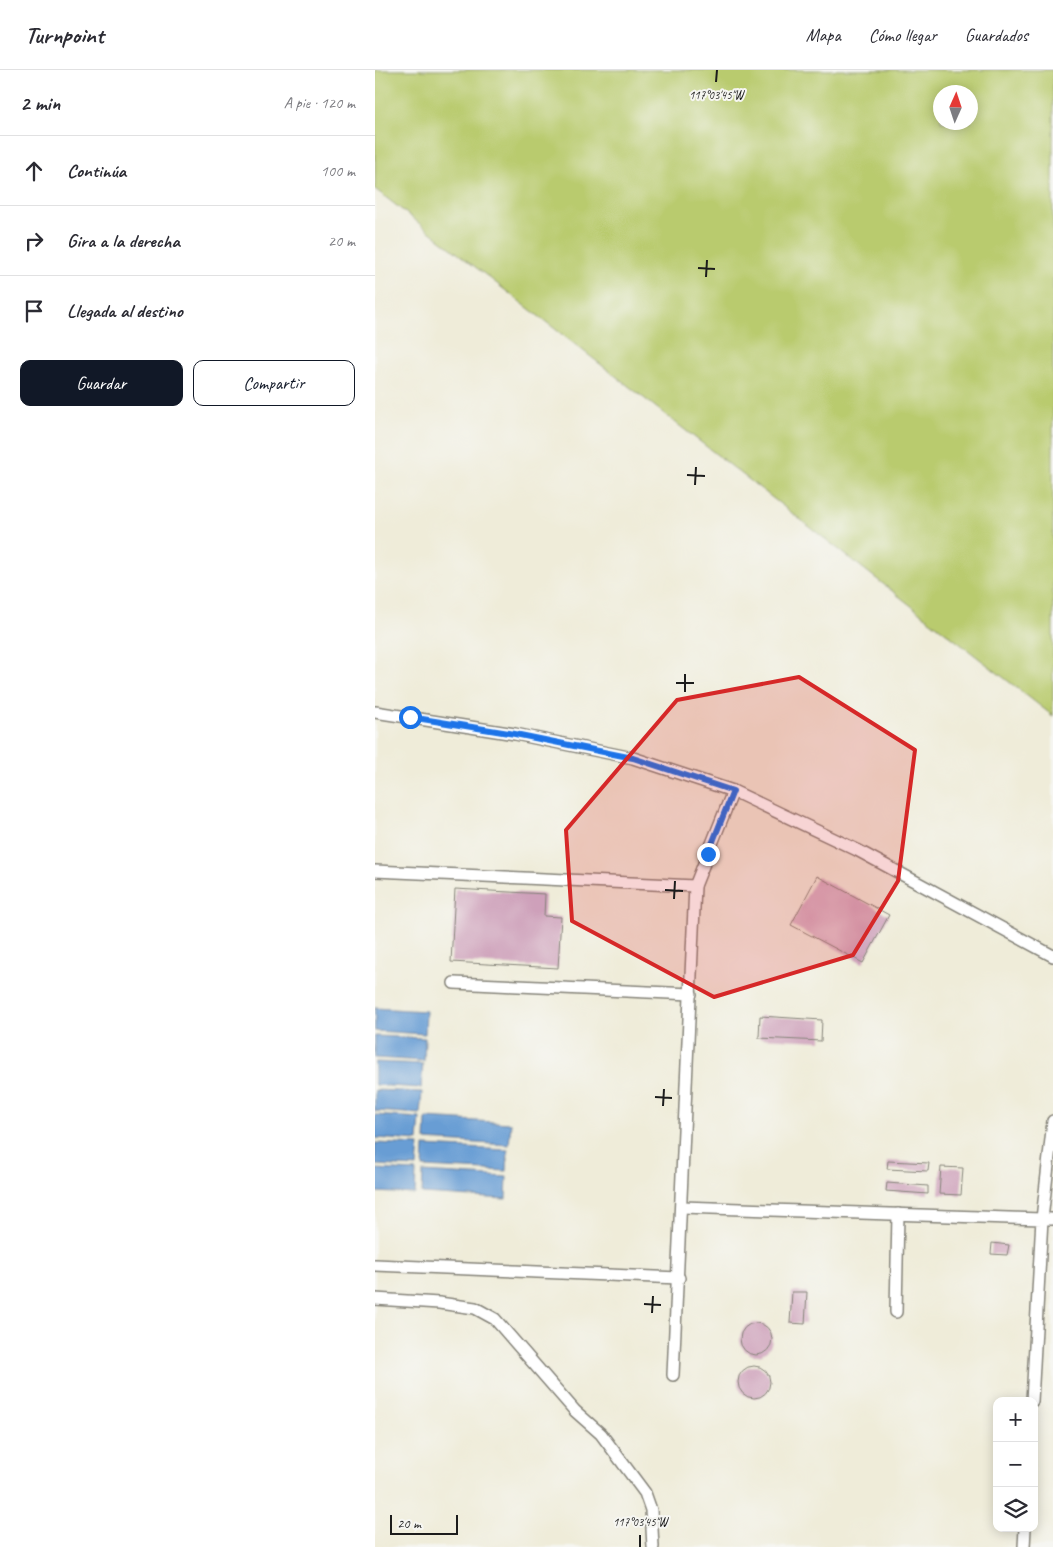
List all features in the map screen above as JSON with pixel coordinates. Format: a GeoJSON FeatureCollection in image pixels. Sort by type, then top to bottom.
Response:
{"type":"FeatureCollection","features":[{"type":"Feature","properties":{"kind":"lane"},"geometry":{"type":"LineString","coordinates":[[375,712],[515,734],[633,758],[733,791],[857,850],[1053,956]]}},
{"type":"Feature","properties":{"kind":"lane"},"geometry":{"type":"LineString","coordinates":[[673,1375],[679,1278],[695,886],[733,791]]}},
{"type":"Feature","properties":{"kind":"lane"},"geometry":{"type":"LineString","coordinates":[[375,871],[695,886]]}},
{"type":"Feature","properties":{"kind":"lane"},"geometry":{"type":"LineString","coordinates":[[454,984],[691,994]]}},
{"type":"Feature","properties":{"kind":"lane"},"geometry":{"type":"LineString","coordinates":[[1032,1397],[1053,1121]]}},
{"type":"Feature","properties":{"kind":"lane"},"geometry":{"type":"LineString","coordinates":[[682,1207],[1047,1219]]}},
{"type":"Feature","properties":{"kind":"lane"},"geometry":{"type":"LineString","coordinates":[[896,1312],[899,1214]]}},
{"type":"Feature","properties":{"kind":"lane"},"geometry":{"type":"LineString","coordinates":[[375,1265],[679,1278]]}},
{"type":"Feature","properties":{"kind":"lane"},"geometry":{"type":"LineString","coordinates":[[375,1299],[439,1303],[475,1308],[495,1319],[575,1411],[601,1434],[645,1493],[652,1518],[653,1547]]}},
{"type":"Feature","properties":{"kind":"lane"},"geometry":{"type":"LineString","coordinates":[[1024,1547],[1025,1532]]}},
{"type":"Feature","properties":{"kind":"highlighted area"},"geometry":{"type":"Polygon","coordinates":[[[799,677],[915,750],[898,881],[853,955],[714,997],[572,921],[566,830],[677,700],[799,677]]]}},
{"type":"Feature","properties":{"kind":"green space"},"geometry":{"type":"Polygon","coordinates":[[[375,70],[1053,70],[1053,716],[375,189],[375,70]]]}},
{"type":"Feature","properties":{"kind":"water"},"geometry":{"type":"Polygon","coordinates":[[[375,1008],[426,1011],[425,1034],[375,1031],[375,1008]]]}},
{"type":"Feature","properties":{"kind":"water"},"geometry":{"type":"Polygon","coordinates":[[[375,1036],[425,1038],[424,1061],[375,1058],[375,1036]]]}},
{"type":"Feature","properties":{"kind":"water"},"geometry":{"type":"Polygon","coordinates":[[[375,1062],[423,1064],[421,1088],[375,1085],[375,1062]]]}},
{"type":"Feature","properties":{"kind":"water"},"geometry":{"type":"Polygon","coordinates":[[[375,1090],[422,1092],[420,1114],[375,1111],[375,1090]]]}},
{"type":"Feature","properties":{"kind":"water"},"geometry":{"type":"Polygon","coordinates":[[[375,1115],[420,1118],[418,1141],[375,1138],[375,1115]]]}},
{"type":"Feature","properties":{"kind":"water"},"geometry":{"type":"Polygon","coordinates":[[[426,1118],[511,1123],[509,1145],[425,1140],[426,1118]]]}},
{"type":"Feature","properties":{"kind":"water"},"geometry":{"type":"Polygon","coordinates":[[[375,1143],[419,1145],[417,1167],[375,1165],[375,1143]]]}},
{"type":"Feature","properties":{"kind":"water"},"geometry":{"type":"Polygon","coordinates":[[[424,1146],[508,1150],[507,1171],[423,1167],[424,1146]]]}},
{"type":"Feature","properties":{"kind":"water"},"geometry":{"type":"Polygon","coordinates":[[[375,1169],[416,1171],[415,1194],[375,1192],[375,1169]]]}},
{"type":"Feature","properties":{"kind":"water"},"geometry":{"type":"Polygon","coordinates":[[[423,1172],[507,1177],[506,1199],[422,1194],[423,1172]]]}},
{"type":"Feature","properties":{"kind":"building"},"geometry":{"type":"Polygon","coordinates":[[[817,876],[889,915],[863,963],[791,925],[817,876]]]}},
{"type":"Feature","properties":{"kind":"building"},"geometry":{"type":"Polygon","coordinates":[[[455,889],[545,894],[544,916],[561,917],[558,968],[451,962],[455,889]]]}},
{"type":"Feature","properties":{"kind":"building"},"geometry":{"type":"Polygon","coordinates":[[[760,1016],[822,1020],[821,1041],[759,1038],[760,1016]]]}},
{"type":"Feature","properties":{"kind":"building"},"geometry":{"type":"Polygon","coordinates":[[[888,1161],[929,1163],[928,1171],[887,1169],[888,1161]]]}},
{"type":"Feature","properties":{"kind":"building"},"geometry":{"type":"Polygon","coordinates":[[[941,1167],[963,1168],[961,1195],[939,1194],[941,1167]]]}},
{"type":"Feature","properties":{"kind":"building"},"geometry":{"type":"Polygon","coordinates":[[[887,1183],[928,1186],[928,1194],[886,1191],[887,1183]]]}},
{"type":"Feature","properties":{"kind":"building"},"geometry":{"type":"Polygon","coordinates":[[[992,1243],[1009,1245],[1007,1255],[991,1254],[992,1243]]]}},
{"type":"Feature","properties":{"kind":"building"},"geometry":{"type":"Polygon","coordinates":[[[792,1292],[807,1292],[805,1324],[790,1323],[792,1292]]]}},
{"type":"Feature","properties":{"kind":"building"},"geometry":{"type":"Polygon","coordinates":[[[756,1323],[767,1328],[772,1339],[767,1350],[756,1355],[745,1350],[740,1339],[745,1328],[756,1323]]]}},
{"type":"Feature","properties":{"kind":"building"},"geometry":{"type":"Polygon","coordinates":[[[754,1366],[765,1371],[770,1382],[765,1393],[754,1398],[743,1393],[738,1382],[743,1371],[754,1366]]]}},
{"type":"Feature","properties":{"kind":"route"},"geometry":{"type":"LineString","coordinates":[[410,717],[515,734],[633,758],[733,791],[708,854]]}}]}
